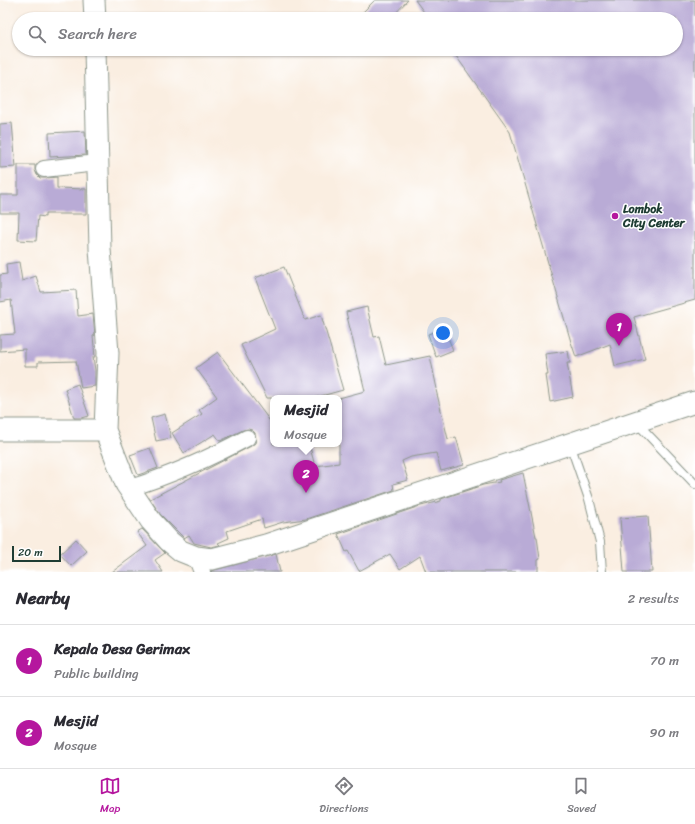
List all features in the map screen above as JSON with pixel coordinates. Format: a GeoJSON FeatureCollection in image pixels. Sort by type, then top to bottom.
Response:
{"type":"FeatureCollection","features":[{"type":"Feature","properties":{"kind":"street"},"geometry":{"type":"LineString","coordinates":[[94,0],[95,12]]}},
{"type":"Feature","properties":{"kind":"street"},"geometry":{"type":"LineString","coordinates":[[95,56],[100,249],[108,353],[105,430],[119,468],[151,521],[169,541],[199,565],[204,559],[220,558],[266,545],[695,402]]}},
{"type":"Feature","properties":{"kind":"street"},"geometry":{"type":"LineString","coordinates":[[44,169],[97,163]]}},
{"type":"Feature","properties":{"kind":"street"},"geometry":{"type":"LineString","coordinates":[[0,430],[105,430]]}},
{"type":"Feature","properties":{"kind":"street"},"geometry":{"type":"LineString","coordinates":[[130,488],[183,470],[216,455],[247,438]]}},
{"type":"Feature","properties":{"kind":"lane"},"geometry":{"type":"LineString","coordinates":[[635,422],[695,484]]}},
{"type":"Feature","properties":{"kind":"lane"},"geometry":{"type":"LineString","coordinates":[[570,444],[589,499],[600,542],[602,572]]}},
{"type":"Feature","properties":{"kind":"building"},"geometry":{"type":"Polygon","coordinates":[[[375,0],[408,0],[397,12],[363,12],[375,0]]]}},
{"type":"Feature","properties":{"kind":"building","name":"Lombok City Center"},"geometry":{"type":"Polygon","coordinates":[[[415,0],[695,0],[695,300],[634,317],[645,359],[615,366],[610,344],[576,357],[510,132],[456,56],[683,56],[683,12],[424,12],[415,0]]]}},
{"type":"Feature","properties":{"kind":"building"},"geometry":{"type":"Polygon","coordinates":[[[12,123],[16,167],[0,168],[0,124],[12,123]]]}},
{"type":"Feature","properties":{"kind":"building"},"geometry":{"type":"Polygon","coordinates":[[[85,131],[86,155],[50,157],[49,133],[85,131]]]}},
{"type":"Feature","properties":{"kind":"building"},"geometry":{"type":"Polygon","coordinates":[[[18,165],[35,165],[35,170],[40,178],[57,177],[57,188],[86,189],[86,214],[45,214],[45,217],[38,216],[36,241],[18,240],[19,213],[0,213],[0,195],[18,195],[18,165]]]}},
{"type":"Feature","properties":{"kind":"building"},"geometry":{"type":"Polygon","coordinates":[[[19,262],[22,281],[36,276],[41,292],[76,290],[78,316],[93,314],[95,335],[93,336],[95,357],[93,357],[95,386],[81,388],[76,361],[38,362],[38,366],[25,366],[25,349],[0,351],[0,335],[15,334],[11,300],[0,302],[0,275],[7,274],[6,264],[19,262]]]}},
{"type":"Feature","properties":{"kind":"building"},"geometry":{"type":"Polygon","coordinates":[[[284,267],[305,320],[321,315],[343,390],[325,395],[270,395],[270,398],[267,398],[241,345],[275,329],[255,278],[284,267]]]}},
{"type":"Feature","properties":{"kind":"building"},"geometry":{"type":"Polygon","coordinates":[[[367,307],[374,337],[379,336],[386,365],[430,356],[436,390],[448,439],[456,437],[464,465],[441,471],[436,453],[411,457],[402,461],[408,480],[393,484],[394,490],[306,519],[283,522],[264,528],[262,519],[227,531],[229,538],[218,543],[220,545],[211,547],[194,543],[189,535],[184,538],[160,514],[150,499],[251,446],[255,443],[256,439],[255,433],[248,429],[220,441],[215,434],[184,453],[172,433],[202,414],[199,410],[217,397],[196,368],[218,352],[270,421],[270,447],[310,447],[315,466],[339,463],[339,447],[342,447],[342,397],[365,391],[346,312],[367,307]]]}},
{"type":"Feature","properties":{"kind":"building"},"geometry":{"type":"Polygon","coordinates":[[[444,328],[453,350],[436,357],[428,334],[444,328]]]}},
{"type":"Feature","properties":{"kind":"building"},"geometry":{"type":"Polygon","coordinates":[[[568,351],[570,363],[567,363],[573,397],[550,402],[545,354],[568,351]]]}},
{"type":"Feature","properties":{"kind":"building"},"geometry":{"type":"Polygon","coordinates":[[[78,384],[89,416],[74,418],[65,389],[78,384]]]}},
{"type":"Feature","properties":{"kind":"building"},"geometry":{"type":"Polygon","coordinates":[[[165,414],[171,438],[156,441],[151,418],[165,414]]]}},
{"type":"Feature","properties":{"kind":"building"},"geometry":{"type":"Polygon","coordinates":[[[150,448],[158,468],[138,475],[130,455],[150,448]]]}},
{"type":"Feature","properties":{"kind":"building"},"geometry":{"type":"Polygon","coordinates":[[[523,473],[537,537],[540,559],[538,560],[538,572],[426,572],[420,556],[400,569],[390,554],[359,571],[348,551],[346,552],[338,534],[417,507],[441,501],[441,499],[483,485],[500,482],[499,480],[523,473]]]}},
{"type":"Feature","properties":{"kind":"building"},"geometry":{"type":"Polygon","coordinates":[[[648,516],[652,572],[624,572],[620,518],[648,516]]]}},
{"type":"Feature","properties":{"kind":"building"},"geometry":{"type":"Polygon","coordinates":[[[142,529],[165,553],[155,560],[163,572],[112,572],[147,546],[137,532],[142,529]]]}},
{"type":"Feature","properties":{"kind":"building"},"geometry":{"type":"Polygon","coordinates":[[[76,539],[87,551],[71,566],[60,554],[76,539]]]}},
{"type":"Feature","properties":{"kind":"building"},"geometry":{"type":"Polygon","coordinates":[[[276,554],[280,572],[211,571],[276,554]]]}},
{"type":"Feature","properties":{"kind":"place","name":"Lombok City Center"},"geometry":{"type":"Point","coordinates":[615,216]}},
{"type":"Feature","properties":{"kind":"place","name":"Kepala Desa Gerimax"},"geometry":{"type":"Point","coordinates":[619,346]}},
{"type":"Feature","properties":{"kind":"place","name":"Mesjid"},"geometry":{"type":"Point","coordinates":[306,493]}}]}
